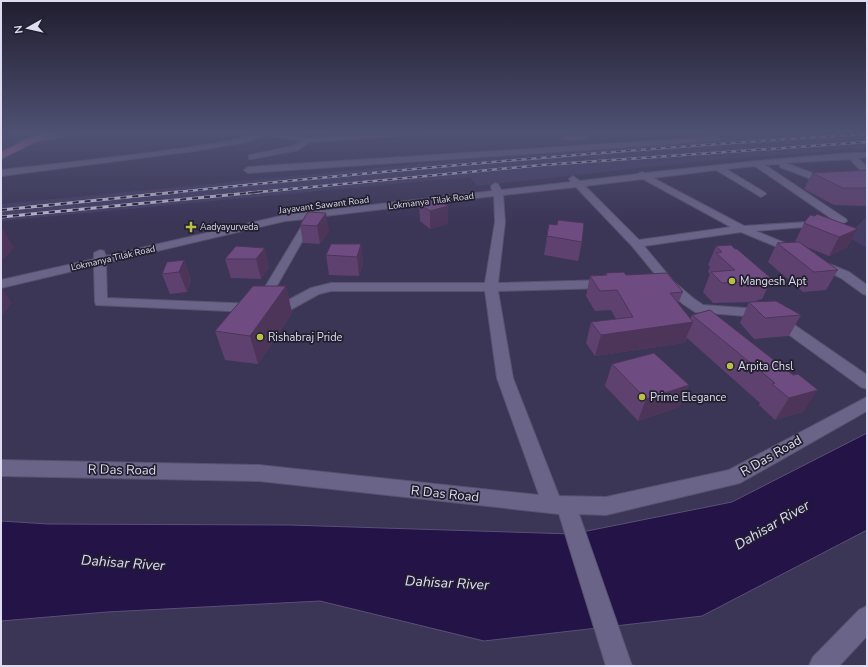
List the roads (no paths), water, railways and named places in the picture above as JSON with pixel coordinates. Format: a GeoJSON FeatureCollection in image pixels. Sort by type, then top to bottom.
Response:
{"type":"FeatureCollection","features":[{"type":"Feature","properties":{"kind":"street"},"geometry":{"type":"LineString","coordinates":[[1,173],[80,163]]}},
{"type":"Feature","properties":{"kind":"street"},"geometry":{"type":"LineString","coordinates":[[248,170],[352,163]]}},
{"type":"Feature","properties":{"kind":"street"},"geometry":{"type":"LineString","coordinates":[[639,173],[710,163]]}},
{"type":"Feature","properties":{"kind":"street","name":"Lokmanya Tilak Road"},"geometry":{"type":"LineString","coordinates":[[1,284],[100,256],[316,210],[639,173],[718,168],[756,163]]}},
{"type":"Feature","properties":{"kind":"street"},"geometry":{"type":"LineString","coordinates":[[757,163],[842,221]]}},
{"type":"Feature","properties":{"kind":"street"},"geometry":{"type":"LineString","coordinates":[[859,163],[867,172]]}},
{"type":"Feature","properties":{"kind":"street"},"geometry":{"type":"LineString","coordinates":[[783,164],[827,182],[867,181]]}},
{"type":"Feature","properties":{"kind":"street"},"geometry":{"type":"LineString","coordinates":[[718,168],[761,194]]}},
{"type":"Feature","properties":{"kind":"street"},"geometry":{"type":"LineString","coordinates":[[639,173],[742,229],[844,275],[867,291]]}},
{"type":"Feature","properties":{"kind":"street"},"geometry":{"type":"LineString","coordinates":[[574,180],[636,244],[668,282],[688,301],[700,309],[759,313],[775,318],[867,383]]}},
{"type":"Feature","properties":{"kind":"street"},"geometry":{"type":"LineString","coordinates":[[497,189],[501,215],[491,287],[505,378],[564,512],[617,659]]}},
{"type":"Feature","properties":{"kind":"street"},"geometry":{"type":"LineString","coordinates":[[259,308],[316,210]]}},
{"type":"Feature","properties":{"kind":"street"},"geometry":{"type":"LineString","coordinates":[[636,244],[742,229],[804,224]]}},
{"type":"Feature","properties":{"kind":"street"},"geometry":{"type":"LineString","coordinates":[[1,275],[100,256],[101,302],[273,309],[285,307],[315,291],[331,288],[491,287],[614,284]]}},
{"type":"Feature","properties":{"kind":"street"},"geometry":{"type":"LineString","coordinates":[[652,283],[668,282]]}},
{"type":"Feature","properties":{"kind":"street","name":"R Das Road"},"geometry":{"type":"LineString","coordinates":[[1,468],[259,473],[564,512],[606,506],[733,477],[867,403]]}},
{"type":"Feature","properties":{"kind":"street"},"geometry":{"type":"LineString","coordinates":[[822,666],[867,618]]}},
{"type":"Feature","properties":{"kind":"water","name":"Dahisar River"},"geometry":{"type":"Polygon","coordinates":[[[867,433],[867,530],[702,616],[484,641],[320,601],[107,612],[1,621],[1,521],[48,524],[289,525],[572,534],[732,502],[867,433]]]}},
{"type":"Feature","properties":{"kind":"railway"},"geometry":{"type":"LineString","coordinates":[[168,193],[483,163]]}},
{"type":"Feature","properties":{"kind":"railway"},"geometry":{"type":"LineString","coordinates":[[248,193],[568,163]]}},
{"type":"Feature","properties":{"kind":"railway"},"geometry":{"type":"LineString","coordinates":[[1,210],[177,192]]}},
{"type":"Feature","properties":{"kind":"railway"},"geometry":{"type":"LineString","coordinates":[[1,217],[259,192]]}},
{"type":"Feature","properties":{"kind":"place","name":"Aadyayurveda"},"geometry":{"type":"Point","coordinates":[191,227]}},
{"type":"Feature","properties":{"kind":"place","name":"Mangesh Apt"},"geometry":{"type":"Point","coordinates":[732,281]}},
{"type":"Feature","properties":{"kind":"place","name":"Rishabraj Pride"},"geometry":{"type":"Point","coordinates":[260,337]}},
{"type":"Feature","properties":{"kind":"place","name":"Arpita Chsl"},"geometry":{"type":"Point","coordinates":[730,366]}},
{"type":"Feature","properties":{"kind":"place","name":"Prime Elegance"},"geometry":{"type":"Point","coordinates":[642,397]}}]}
